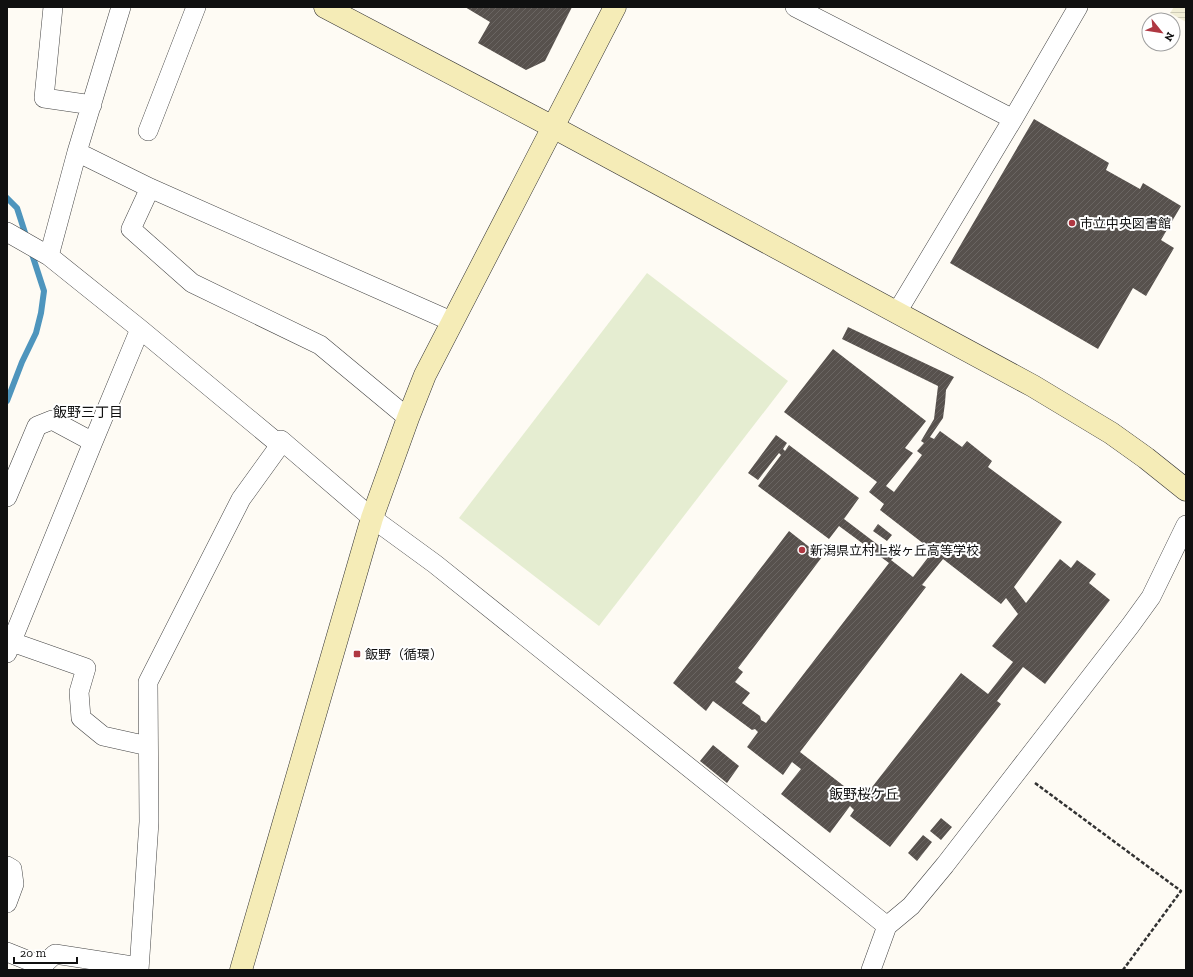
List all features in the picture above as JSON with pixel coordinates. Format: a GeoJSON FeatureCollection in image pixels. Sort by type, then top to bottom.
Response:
{"type":"FeatureCollection","features":[{"type":"Feature","properties":{"kind":"street"},"geometry":{"type":"LineString","coordinates":[[53,7],[44,98],[92,105]]}},
{"type":"Feature","properties":{"kind":"street"},"geometry":{"type":"LineString","coordinates":[[49,256],[77,152],[121,7]]}},
{"type":"Feature","properties":{"kind":"street"},"geometry":{"type":"LineString","coordinates":[[148,130],[196,7]]}},
{"type":"Feature","properties":{"kind":"street"},"geometry":{"type":"LineString","coordinates":[[325,7],[553,127],[1033,386],[1111,433],[1146,458],[1186,490]]}},
{"type":"Feature","properties":{"kind":"street"},"geometry":{"type":"LineString","coordinates":[[241,970],[372,518],[408,418],[425,375],[616,7]]}},
{"type":"Feature","properties":{"kind":"street"},"geometry":{"type":"LineString","coordinates":[[795,7],[1013,119]]}},
{"type":"Feature","properties":{"kind":"street"},"geometry":{"type":"LineString","coordinates":[[897,312],[1013,119],[1078,7]]}},
{"type":"Feature","properties":{"kind":"street"},"geometry":{"type":"LineString","coordinates":[[77,152],[150,188],[453,322]]}},
{"type":"Feature","properties":{"kind":"street"},"geometry":{"type":"LineString","coordinates":[[150,188],[131,229],[192,283],[320,345],[408,418]]}},
{"type":"Feature","properties":{"kind":"street"},"geometry":{"type":"LineString","coordinates":[[7,232],[49,256],[280,445]]}},
{"type":"Feature","properties":{"kind":"street"},"geometry":{"type":"LineString","coordinates":[[140,329],[9,647],[86,668],[80,692],[81,718],[103,736],[148,746]]}},
{"type":"Feature","properties":{"kind":"street"},"geometry":{"type":"LineString","coordinates":[[7,497],[37,426],[52,420],[93,442]]}},
{"type":"Feature","properties":{"kind":"street"},"geometry":{"type":"LineString","coordinates":[[7,952],[42,966],[55,954],[139,969],[149,822],[148,682],[242,499],[280,445],[281,440],[372,518],[436,564],[887,926]]}},
{"type":"Feature","properties":{"kind":"street"},"geometry":{"type":"LineString","coordinates":[[871,970],[887,926],[911,906],[945,865],[1151,597],[1186,525]]}},
{"type":"Feature","properties":{"kind":"street"},"geometry":{"type":"LineString","coordinates":[[7,866],[12,869],[14,884],[7,903]]}},
{"type":"Feature","properties":{"kind":"path"},"geometry":{"type":"LineString","coordinates":[[1018,770],[1181,891],[1123,970]]}},
{"type":"Feature","properties":{"kind":"shaded area"},"geometry":{"type":"Polygon","coordinates":[[[1174,7],[1186,7],[1186,22],[1181,19],[1181,12],[1171,12],[1174,7]]]}},
{"type":"Feature","properties":{"kind":"green space"},"geometry":{"type":"Polygon","coordinates":[[[647,273],[788,381],[599,626],[459,518],[647,273]]]}},
{"type":"Feature","properties":{"kind":"building"},"geometry":{"type":"Polygon","coordinates":[[[465,7],[572,7],[545,61],[526,70],[478,43],[490,22],[465,7]]]}},
{"type":"Feature","properties":{"kind":"building","name":"市立中央図書館"},"geometry":{"type":"Polygon","coordinates":[[[1034,119],[1109,163],[1106,170],[1140,189],[1143,183],[1181,206],[1161,240],[1174,248],[1146,296],[1133,288],[1098,349],[950,263],[1034,119]]]}},
{"type":"Feature","properties":{"kind":"building"},"geometry":{"type":"Polygon","coordinates":[[[848,327],[954,377],[946,390],[943,418],[930,437],[934,439],[940,431],[962,447],[967,441],[992,461],[988,467],[1062,522],[1014,587],[1026,603],[1060,559],[1071,568],[1077,560],[1096,574],[1089,583],[1110,600],[1045,684],[1023,667],[997,701],[1001,704],[890,847],[850,816],[854,810],[850,806],[830,833],[781,794],[801,769],[792,762],[783,775],[747,747],[758,732],[755,729],[752,730],[713,701],[706,711],[673,683],[789,531],[822,557],[738,668],[743,672],[735,682],[750,693],[742,703],[760,716],[761,720],[766,723],[889,563],[839,526],[829,539],[758,486],[781,455],[779,453],[758,480],[748,473],[776,435],[787,443],[783,449],[785,451],[789,445],[859,498],[844,519],[894,557],[891,560],[913,577],[933,551],[880,510],[884,504],[869,492],[877,482],[784,412],[833,349],[926,421],[905,448],[913,453],[886,486],[894,492],[922,455],[917,451],[924,443],[921,441],[934,419],[938,386],[842,339],[848,327]],[[943,559],[922,585],[926,587],[800,752],[862,800],[961,673],[988,694],[1013,662],[992,646],[1018,614],[1006,598],[1001,604],[943,559]]]}},
{"type":"Feature","properties":{"kind":"building"},"geometry":{"type":"Polygon","coordinates":[[[878,524],[892,535],[887,541],[873,531],[878,524]]]}},
{"type":"Feature","properties":{"kind":"building"},"geometry":{"type":"Polygon","coordinates":[[[713,745],[739,766],[727,783],[700,761],[713,745]]]}},
{"type":"Feature","properties":{"kind":"building"},"geometry":{"type":"Polygon","coordinates":[[[941,818],[952,827],[941,840],[930,831],[941,818]]]}},
{"type":"Feature","properties":{"kind":"building"},"geometry":{"type":"Polygon","coordinates":[[[923,835],[932,842],[917,861],[908,853],[923,835]]]}},
{"type":"Feature","properties":{"kind":"waterway"},"geometry":{"type":"LineString","coordinates":[[7,198],[17,208],[27,239]]}},
{"type":"Feature","properties":{"kind":"waterway"},"geometry":{"type":"LineString","coordinates":[[7,401],[22,362],[36,333],[41,313],[44,291],[31,251]]}},
{"type":"Feature","properties":{"kind":"place","name":"市立中央図書館"},"geometry":{"type":"Point","coordinates":[1072,223]}},
{"type":"Feature","properties":{"kind":"place","name":"新潟県立村上桜ヶ丘高等学校"},"geometry":{"type":"Point","coordinates":[802,550]}},
{"type":"Feature","properties":{"kind":"place","name":"飯野（循環）"},"geometry":{"type":"Point","coordinates":[357,654]}},
{"type":"Feature","properties":{"kind":"district","name":"飯野三丁目"},"geometry":{"type":"Point","coordinates":[88,412]}},
{"type":"Feature","properties":{"kind":"district","name":"飯野桜ケ丘"},"geometry":{"type":"Point","coordinates":[864,794]}}]}
